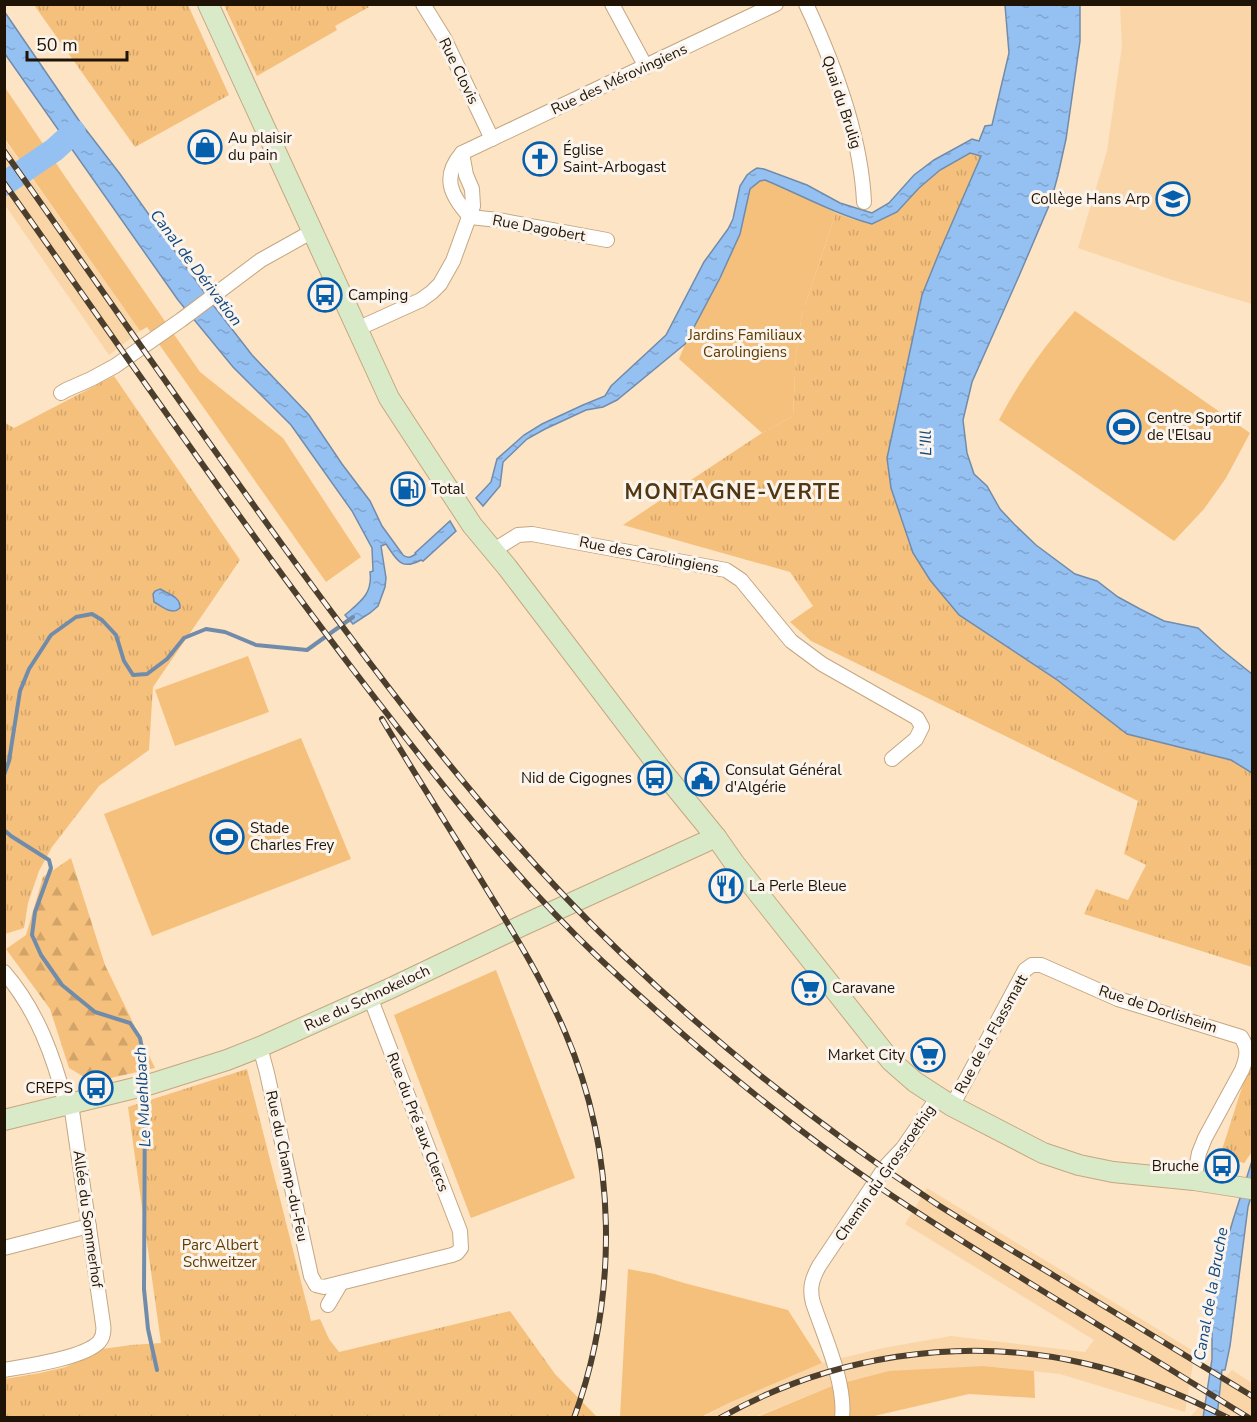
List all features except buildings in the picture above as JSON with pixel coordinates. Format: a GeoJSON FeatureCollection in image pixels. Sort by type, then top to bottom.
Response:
{"type":"FeatureCollection","features":[{"type":"Feature","properties":{"kind":"main road"},"geometry":{"type":"LineString","coordinates":[[208,4],[389,398],[472,525],[494,550],[663,772],[886,1055],[915,1082],[945,1102],[1043,1153],[1079,1165],[1113,1172],[1194,1180],[1252,1189]]}},
{"type":"Feature","properties":{"kind":"main road","name":"Rue du Schnokeloch"},"geometry":{"type":"LineString","coordinates":[[4,1120],[207,1068],[260,1047],[716,837]]}},
{"type":"Feature","properties":{"kind":"street","name":"Rue Clovis"},"geometry":{"type":"LineString","coordinates":[[423,4],[444,38],[492,139]]}},
{"type":"Feature","properties":{"kind":"street"},"geometry":{"type":"LineString","coordinates":[[612,4],[646,67]]}},
{"type":"Feature","properties":{"kind":"street","name":"Rue des Mérovingiens"},"geometry":{"type":"LineString","coordinates":[[357,329],[421,300],[440,284],[453,261],[473,206],[474,198],[466,175],[462,153],[776,4]]}},
{"type":"Feature","properties":{"kind":"street","name":"Quai du Brulig"},"geometry":{"type":"LineString","coordinates":[[806,4],[818,29],[853,131],[863,177],[864,202]]}},
{"type":"Feature","properties":{"kind":"street","name":"Rue Dagobert"},"geometry":{"type":"LineString","coordinates":[[470,217],[607,240]]}},
{"type":"Feature","properties":{"kind":"street"},"geometry":{"type":"LineString","coordinates":[[61,393],[115,366],[261,260],[312,231]]}},
{"type":"Feature","properties":{"kind":"street","name":"Rue des Carolingiens"},"geometry":{"type":"LineString","coordinates":[[494,550],[518,535],[532,534],[726,570],[741,580],[790,641],[822,664],[917,718],[921,728],[916,739],[892,759]]}},
{"type":"Feature","properties":{"kind":"street","name":"Rue de la Flassmatt"},"geometry":{"type":"LineString","coordinates":[[945,1102],[1025,970],[1032,965]]}},
{"type":"Feature","properties":{"kind":"street","name":"Rue de Dorlisheim"},"geometry":{"type":"LineString","coordinates":[[1032,965],[1041,965],[1118,999],[1241,1037],[1247,1052],[1242,1070],[1205,1138],[1199,1153],[1194,1180]]}},
{"type":"Feature","properties":{"kind":"street","name":"Allée du Sommerhof"},"geometry":{"type":"LineString","coordinates":[[4,972],[16,985],[36,1018],[55,1063],[68,1104],[104,1329],[104,1335],[99,1342],[88,1349],[67,1357],[4,1370]]}},
{"type":"Feature","properties":{"kind":"street","name":"Rue du Pré aux Clercs"},"geometry":{"type":"LineString","coordinates":[[341,1283],[452,1255],[461,1248],[460,1231],[370,997]]}},
{"type":"Feature","properties":{"kind":"street","name":"Rue du Champ-du-Feu"},"geometry":{"type":"LineString","coordinates":[[260,1047],[310,1276],[316,1285],[324,1287],[341,1283]]}},
{"type":"Feature","properties":{"kind":"street","name":"Chemin du Grossroethig"},"geometry":{"type":"LineString","coordinates":[[842,1418],[841,1389],[813,1303],[811,1282],[819,1266],[886,1166],[945,1102]]}},
{"type":"Feature","properties":{"kind":"street"},"geometry":{"type":"LineString","coordinates":[[4,1248],[89,1227]]}},
{"type":"Feature","properties":{"kind":"street"},"geometry":{"type":"LineString","coordinates":[[328,1305],[341,1283]]}},
{"type":"Feature","properties":{"kind":"shaded area","name":"Collège Hans Arp"},"geometry":{"type":"Polygon","coordinates":[[[1120,5],[1252,5],[1252,304],[1078,248],[1107,151],[1122,46],[1120,5]]]}},
{"type":"Feature","properties":{"kind":"shaded area"},"geometry":{"type":"Polygon","coordinates":[[[4,139],[140,331],[109,355],[5,205],[4,139]]]}},
{"type":"Feature","properties":{"kind":"shaded area"},"geometry":{"type":"Polygon","coordinates":[[[927,1188],[1195,1352],[1185,1412],[1060,1374],[983,1366],[832,1386],[755,1417],[701,1418],[729,1403],[822,1363],[883,1348],[951,1336],[1085,1352],[1094,1340],[905,1224],[927,1188]]]}},
{"type":"Feature","properties":{"kind":"shaded area"},"geometry":{"type":"Polygon","coordinates":[[[1232,1370],[1252,1383],[1252,1417],[1190,1417],[1232,1370]]]}},
{"type":"Feature","properties":{"kind":"green space"},"geometry":{"type":"Polygon","coordinates":[[[34,5],[188,5],[229,95],[135,147],[34,5]]]}},
{"type":"Feature","properties":{"kind":"green space"},"geometry":{"type":"Polygon","coordinates":[[[224,5],[370,5],[335,26],[337,30],[257,76],[224,5]]]}},
{"type":"Feature","properties":{"kind":"green space"},"geometry":{"type":"Polygon","coordinates":[[[4,86],[200,372],[283,438],[361,557],[326,582],[147,327],[140,331],[5,139],[4,86]]]}},
{"type":"Feature","properties":{"kind":"green space"},"geometry":{"type":"Polygon","coordinates":[[[970,153],[981,156],[922,295],[887,458],[891,488],[913,553],[1056,679],[1127,734],[1231,760],[1252,773],[1252,967],[1084,914],[1096,889],[1128,900],[1146,865],[1124,854],[1138,801],[811,641],[790,622],[813,606],[790,572],[623,525],[762,433],[793,416],[796,354],[802,314],[836,213],[873,224],[940,170],[970,153]]]}},
{"type":"Feature","properties":{"kind":"green space","name":"Jardins Familiaux Carolingiens"},"geometry":{"type":"Polygon","coordinates":[[[760,180],[807,198],[836,213],[802,314],[796,354],[793,416],[762,433],[679,359],[740,234],[750,189],[760,180]]]}},
{"type":"Feature","properties":{"kind":"green space","name":"Centre Sportif de l'Elsau"},"geometry":{"type":"Polygon","coordinates":[[[1075,311],[1250,433],[1226,478],[1204,509],[1174,541],[999,420],[1034,363],[1075,311]]]}},
{"type":"Feature","properties":{"kind":"green space"},"geometry":{"type":"Polygon","coordinates":[[[114,376],[240,560],[153,687],[149,750],[99,786],[52,847],[39,871],[28,903],[24,928],[5,934],[4,422],[14,428],[114,376]]]}},
{"type":"Feature","properties":{"kind":"green space"},"geometry":{"type":"Polygon","coordinates":[[[248,656],[269,712],[175,746],[155,690],[248,656]]]}},
{"type":"Feature","properties":{"kind":"green space","name":"Stade Charles Frey"},"geometry":{"type":"Polygon","coordinates":[[[301,738],[351,859],[152,936],[104,814],[301,738]]]}},
{"type":"Feature","properties":{"kind":"green space"},"geometry":{"type":"Polygon","coordinates":[[[71,858],[105,965],[155,1068],[93,1082],[69,1068],[50,1009],[6,949],[26,935],[43,877],[71,858]]]}},
{"type":"Feature","properties":{"kind":"green space"},"geometry":{"type":"Polygon","coordinates":[[[496,970],[575,1178],[471,1218],[394,1015],[496,970]]]}},
{"type":"Feature","properties":{"kind":"green space"},"geometry":{"type":"Polygon","coordinates":[[[1252,1056],[1252,1152],[1244,1163],[1220,1156],[1252,1056]]]}},
{"type":"Feature","properties":{"kind":"green space","name":"Parc Albert Schweitzer"},"geometry":{"type":"Polygon","coordinates":[[[247,1069],[311,1321],[320,1319],[329,1339],[339,1352],[510,1311],[555,1374],[597,1417],[5,1418],[5,1379],[66,1367],[102,1349],[161,1343],[128,1107],[247,1069]]]}},
{"type":"Feature","properties":{"kind":"green space"},"geometry":{"type":"Polygon","coordinates":[[[628,1269],[655,1274],[788,1310],[822,1363],[701,1417],[620,1417],[628,1269]]]}},
{"type":"Feature","properties":{"kind":"green space"},"geometry":{"type":"Polygon","coordinates":[[[983,1366],[1034,1371],[1035,1398],[969,1394],[870,1417],[755,1418],[832,1386],[889,1371],[983,1366]]]}},
{"type":"Feature","properties":{"kind":"water","name":"L'Ill"},"geometry":{"type":"Polygon","coordinates":[[[1005,5],[1080,5],[1080,41],[1066,139],[1051,201],[972,382],[963,420],[967,453],[974,474],[987,486],[1000,509],[1036,545],[1075,574],[1097,581],[1118,597],[1140,609],[1164,621],[1198,628],[1252,674],[1252,773],[1231,760],[1127,734],[1056,679],[959,615],[930,580],[913,553],[891,488],[887,458],[922,295],[981,156],[970,153],[940,170],[897,212],[872,224],[831,210],[765,180],[760,181],[750,189],[740,234],[685,344],[617,400],[603,407],[586,410],[527,439],[503,462],[500,486],[483,506],[476,498],[491,482],[497,459],[524,435],[542,424],[605,396],[611,386],[666,335],[704,262],[728,229],[733,219],[740,186],[752,171],[757,168],[764,169],[807,185],[840,203],[872,213],[889,203],[914,175],[934,160],[972,139],[979,141],[985,126],[992,125],[1009,53],[1005,5]]]}},
{"type":"Feature","properties":{"kind":"water"},"geometry":{"type":"Polygon","coordinates":[[[4,11],[80,122],[214,306],[252,355],[309,415],[370,501],[382,526],[403,555],[410,557],[416,554],[450,521],[456,531],[423,561],[409,564],[400,562],[386,544],[381,546],[386,578],[385,587],[378,606],[353,624],[345,615],[364,597],[369,586],[370,572],[373,571],[372,548],[352,511],[291,425],[233,367],[178,300],[5,54],[4,11]]]}},
{"type":"Feature","properties":{"kind":"water"},"geometry":{"type":"Polygon","coordinates":[[[160,589],[176,598],[180,608],[170,611],[154,602],[153,594],[160,589]]]}},
{"type":"Feature","properties":{"kind":"water"},"geometry":{"type":"Polygon","coordinates":[[[1252,1161],[1252,1193],[1248,1207],[1230,1346],[1225,1370],[1222,1370],[1217,1417],[1203,1418],[1212,1359],[1215,1283],[1252,1161]]]}},
{"type":"Feature","properties":{"kind":"waterway","name":"Le Muehlbach"},"geometry":{"type":"LineString","coordinates":[[4,184],[54,150],[74,132]]}},
{"type":"Feature","properties":{"kind":"waterway","name":"Le Muehlbach"},"geometry":{"type":"LineString","coordinates":[[4,775],[9,761],[20,691],[29,669],[51,635],[76,617],[92,614],[102,620],[116,635],[124,661],[133,675],[147,674],[167,659],[184,638],[206,629],[225,632],[256,645],[307,650],[353,617]]}},
{"type":"Feature","properties":{"kind":"waterway","name":"Le Muehlbach"},"geometry":{"type":"LineString","coordinates":[[4,830],[49,860],[51,868],[35,912],[32,935],[41,955],[62,985],[95,1012],[130,1023],[140,1038],[144,1080]]}},
{"type":"Feature","properties":{"kind":"waterway","name":"Le Muehlbach"},"geometry":{"type":"LineString","coordinates":[[145,1090],[144,1289],[148,1329],[157,1370]]}},
{"type":"Feature","properties":{"kind":"railway"},"geometry":{"type":"LineString","coordinates":[[4,151],[237,482],[351,639],[499,824],[539,869],[622,954],[696,1022],[774,1087],[896,1177],[952,1214],[1252,1396]]}},
{"type":"Feature","properties":{"kind":"railway"},"geometry":{"type":"LineString","coordinates":[[4,183],[223,493],[358,676],[474,823],[535,893],[601,960],[739,1082],[848,1165],[956,1237],[1249,1418]]}},
{"type":"Feature","properties":{"kind":"railway"},"geometry":{"type":"LineString","coordinates":[[382,719],[530,961],[557,1014],[582,1078],[595,1126],[603,1175],[606,1224],[605,1274],[599,1323],[589,1371],[574,1418]]}},
{"type":"Feature","properties":{"kind":"railway"},"geometry":{"type":"LineString","coordinates":[[720,1418],[806,1379],[851,1366],[897,1357],[943,1352],[990,1351],[1037,1355],[1083,1363],[1120,1373],[1157,1386],[1228,1418]]}},
{"type":"Feature","properties":{"kind":"place","name":"Au plaisir du pain"},"geometry":{"type":"Point","coordinates":[205,147]}},
{"type":"Feature","properties":{"kind":"place","name":"Église Saint-Arbogast"},"geometry":{"type":"Point","coordinates":[540,159]}},
{"type":"Feature","properties":{"kind":"place","name":"Collège Hans Arp"},"geometry":{"type":"Point","coordinates":[1173,199]}},
{"type":"Feature","properties":{"kind":"place","name":"Camping"},"geometry":{"type":"Point","coordinates":[325,295]}},
{"type":"Feature","properties":{"kind":"place","name":"Centre Sportif de l'Elsau"},"geometry":{"type":"Point","coordinates":[1124,427]}},
{"type":"Feature","properties":{"kind":"place","name":"Total"},"geometry":{"type":"Point","coordinates":[408,489]}},
{"type":"Feature","properties":{"kind":"place","name":"Nid de Cigognes"},"geometry":{"type":"Point","coordinates":[655,778]}},
{"type":"Feature","properties":{"kind":"place","name":"Consulat Général d'Algérie"},"geometry":{"type":"Point","coordinates":[702,779]}},
{"type":"Feature","properties":{"kind":"place","name":"Stade Charles Frey"},"geometry":{"type":"Point","coordinates":[227,837]}},
{"type":"Feature","properties":{"kind":"place","name":"La Perle Bleue"},"geometry":{"type":"Point","coordinates":[726,886]}},
{"type":"Feature","properties":{"kind":"place","name":"Caravane"},"geometry":{"type":"Point","coordinates":[809,988]}},
{"type":"Feature","properties":{"kind":"place","name":"Market City"},"geometry":{"type":"Point","coordinates":[928,1055]}},
{"type":"Feature","properties":{"kind":"place","name":"CREPS"},"geometry":{"type":"Point","coordinates":[96,1088]}},
{"type":"Feature","properties":{"kind":"place","name":"Bruche"},"geometry":{"type":"Point","coordinates":[1222,1166]}},
{"type":"Feature","properties":{"kind":"district","name":"MONTAGNE-VERTE"},"geometry":{"type":"Point","coordinates":[733,492]}},
{"type":"Feature","properties":{"kind":"water label","name":"Canal de Dérivation"},"geometry":{"type":"Point","coordinates":[196,268]}},
{"type":"Feature","properties":{"kind":"water label","name":"Canal de la Bruche"},"geometry":{"type":"Point","coordinates":[1211,1294]}}]}
